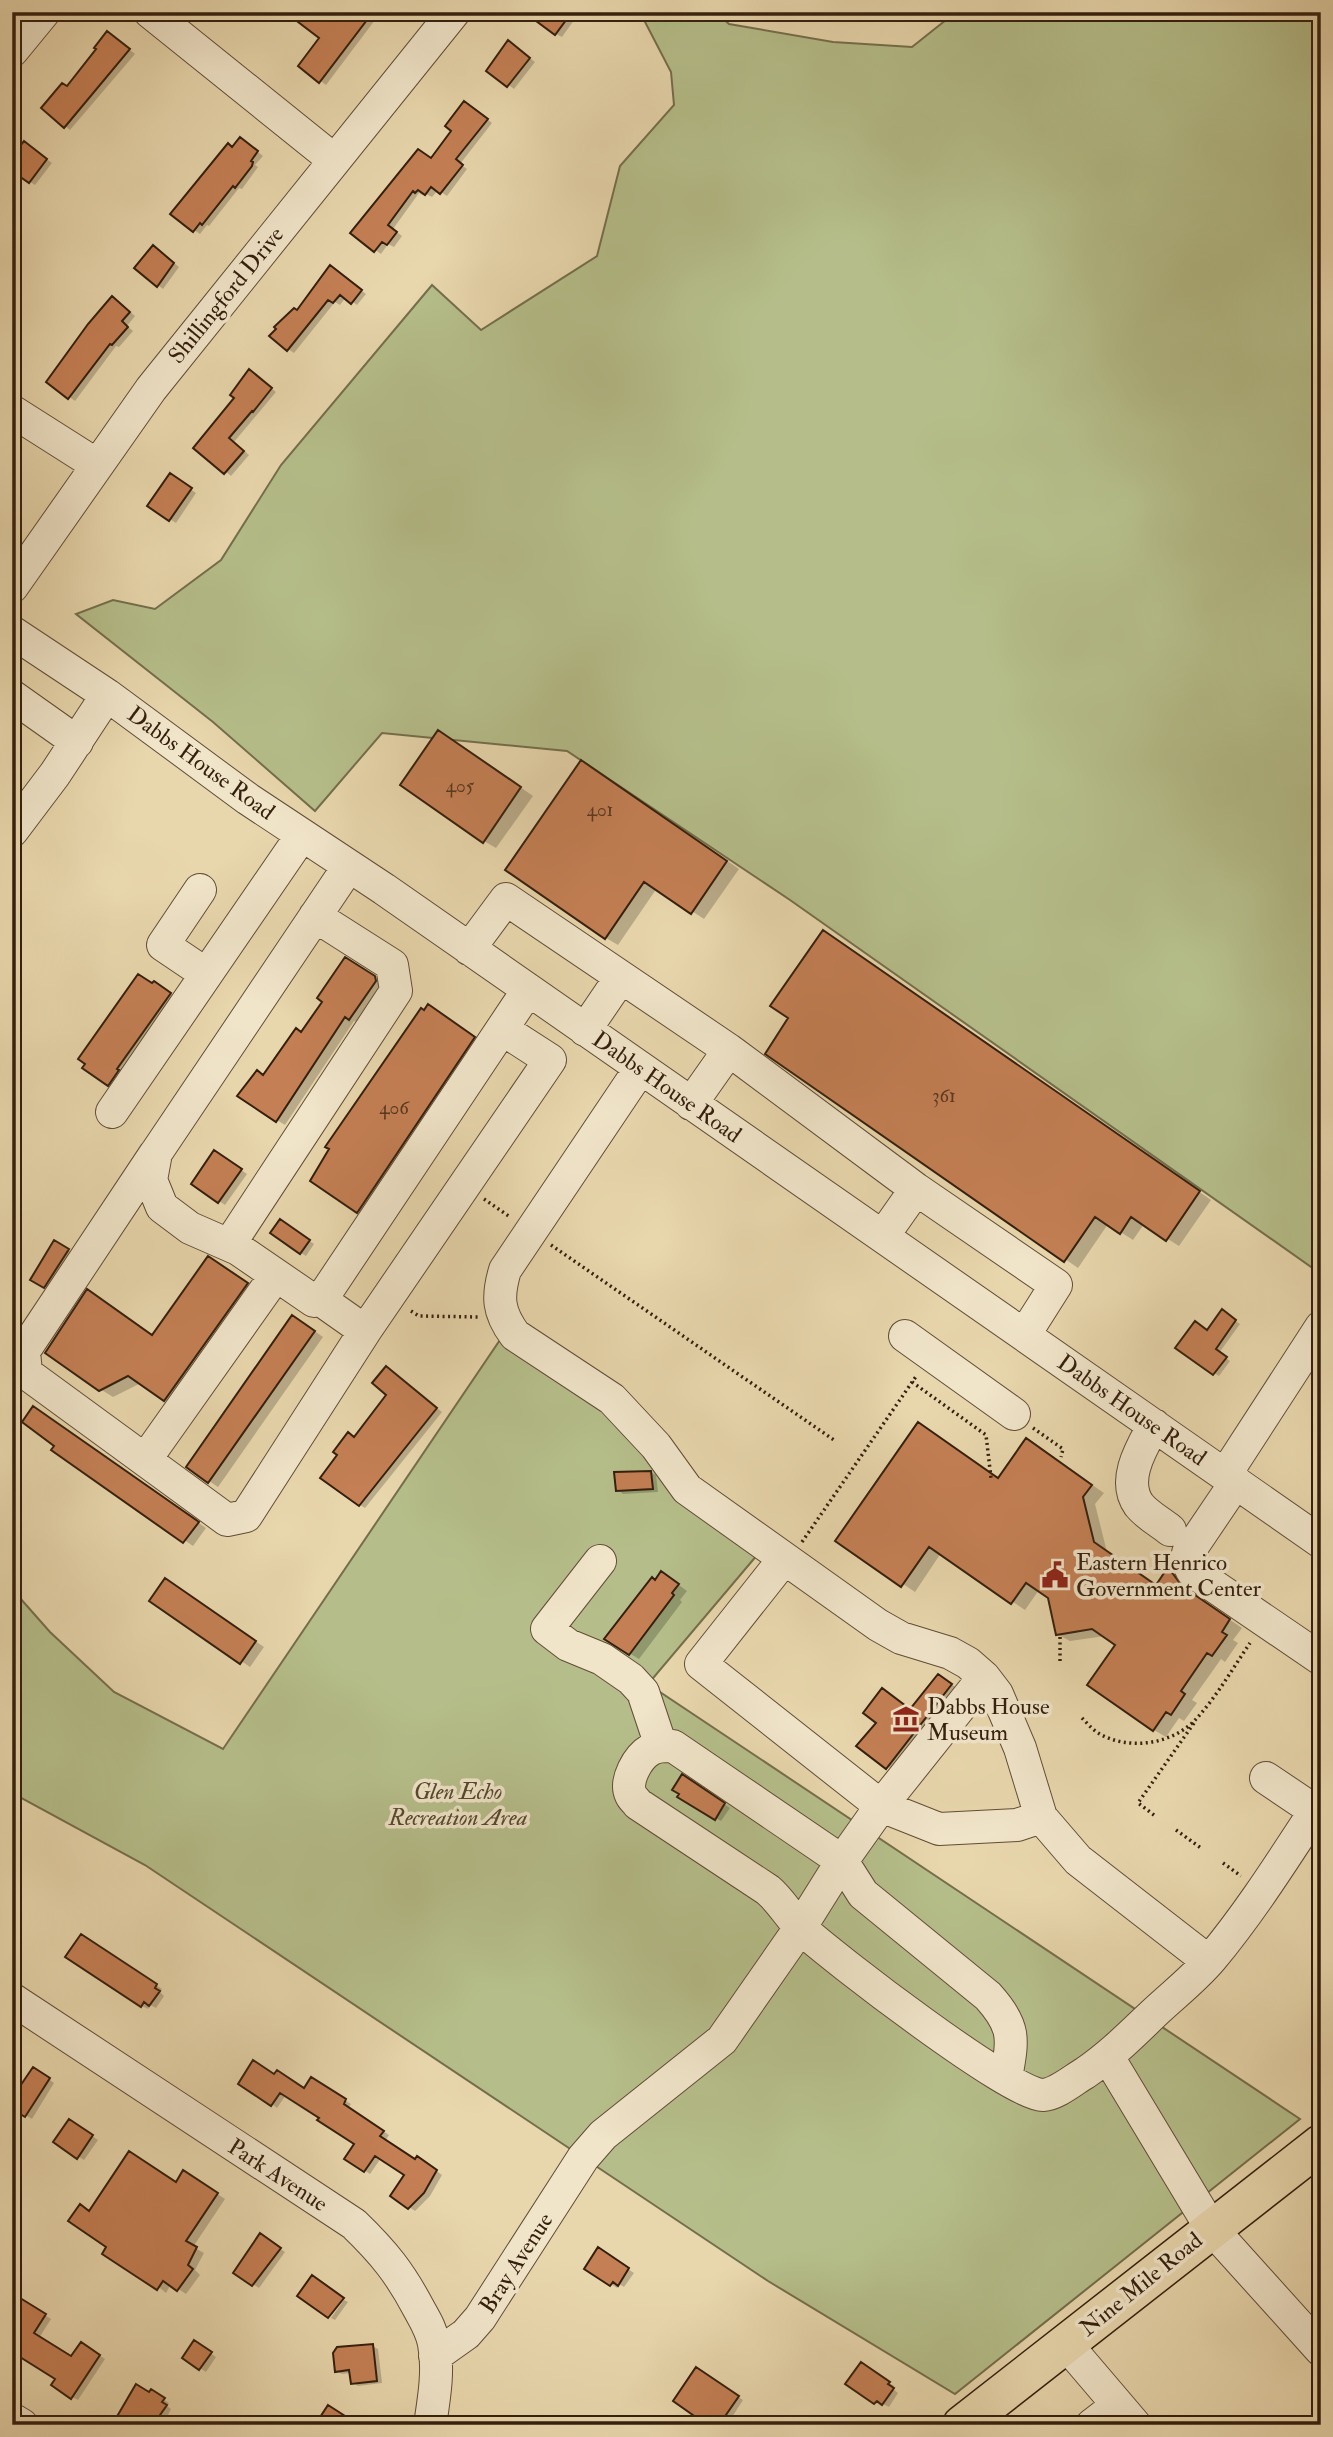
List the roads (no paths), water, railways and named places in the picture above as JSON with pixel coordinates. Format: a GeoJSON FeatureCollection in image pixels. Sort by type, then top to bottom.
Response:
{"type":"FeatureCollection","features":[{"type":"Feature","properties":{"kind":"main road","name":"Nine Mile Road"},"geometry":{"type":"LineString","coordinates":[[962,2425],[1321,2144]]}},
{"type":"Feature","properties":{"kind":"street"},"geometry":{"type":"LineString","coordinates":[[12,51],[44,12]]}},
{"type":"Feature","properties":{"kind":"street"},"geometry":{"type":"LineString","coordinates":[[150,12],[334,160]]}},
{"type":"Feature","properties":{"kind":"street","name":"Shillingford Drive"},"geometry":{"type":"LineString","coordinates":[[12,587],[151,389],[454,12]]}},
{"type":"Feature","properties":{"kind":"street"},"geometry":{"type":"LineString","coordinates":[[12,411],[97,465]]}},
{"type":"Feature","properties":{"kind":"street","name":"Dabbs House Road"},"geometry":{"type":"LineString","coordinates":[[12,632],[107,695],[248,799],[1025,1334],[1321,1542]]}},
{"type":"Feature","properties":{"kind":"street"},"geometry":{"type":"LineString","coordinates":[[12,831],[107,695]]}},
{"type":"Feature","properties":{"kind":"street"},"geometry":{"type":"LineString","coordinates":[[15,704],[76,742]]}},
{"type":"Feature","properties":{"kind":"street"},"geometry":{"type":"LineString","coordinates":[[112,1112],[302,835]]}},
{"type":"Feature","properties":{"kind":"street"},"geometry":{"type":"LineString","coordinates":[[349,866],[24,1351],[26,1374],[227,1520],[246,1516],[365,1331],[550,1060],[502,1029]]}},
{"type":"Feature","properties":{"kind":"street"},"geometry":{"type":"LineString","coordinates":[[200,890],[163,945],[206,974]]}},
{"type":"Feature","properties":{"kind":"street"},"geometry":{"type":"LineString","coordinates":[[469,949],[506,899],[729,1050],[916,1189],[1056,1285],[1025,1334]]}},
{"type":"Feature","properties":{"kind":"street"},"geometry":{"type":"LineString","coordinates":[[229,1245],[396,991],[392,965],[315,916]]}},
{"type":"Feature","properties":{"kind":"street"},"geometry":{"type":"LineString","coordinates":[[585,1030],[621,977]]}},
{"type":"Feature","properties":{"kind":"street"},"geometry":{"type":"LineString","coordinates":[[321,1300],[528,990]]}},
{"type":"Feature","properties":{"kind":"street"},"geometry":{"type":"LineString","coordinates":[[691,1104],[729,1050]]}},
{"type":"Feature","properties":{"kind":"street"},"geometry":{"type":"LineString","coordinates":[[640,1069],[505,1270],[499,1290],[505,1321],[515,1335],[612,1399],[656,1446],[687,1489],[790,1554],[878,1625],[901,1637],[950,1653],[968,1663],[984,1677],[997,1694],[1020,1748],[1041,1817],[1079,1860],[1208,1962]]}},
{"type":"Feature","properties":{"kind":"street"},"geometry":{"type":"LineString","coordinates":[[156,1153],[151,1180],[162,1207],[190,1228],[229,1245],[314,1301],[321,1300],[365,1331]]}},
{"type":"Feature","properties":{"kind":"street"},"geometry":{"type":"LineString","coordinates":[[883,1236],[916,1189]]}},
{"type":"Feature","properties":{"kind":"street"},"geometry":{"type":"LineString","coordinates":[[145,1460],[276,1275]]}},
{"type":"Feature","properties":{"kind":"street"},"geometry":{"type":"LineString","coordinates":[[1321,1327],[1188,1553],[1187,1560],[1192,1571],[1321,1659]]}},
{"type":"Feature","properties":{"kind":"street"},"geometry":{"type":"LineString","coordinates":[[905,1336],[1014,1414]]}},
{"type":"Feature","properties":{"kind":"street"},"geometry":{"type":"LineString","coordinates":[[1154,1426],[1136,1459],[1134,1490],[1138,1504],[1170,1530]]}},
{"type":"Feature","properties":{"kind":"street"},"geometry":{"type":"LineString","coordinates":[[790,1554],[701,1664],[881,1806],[939,1829],[1017,1825],[1041,1817]]}},
{"type":"Feature","properties":{"kind":"street"},"geometry":{"type":"LineString","coordinates":[[600,1560],[547,1629],[568,1645],[602,1659],[631,1679],[643,1692],[661,1746]]}},
{"type":"Feature","properties":{"kind":"street","name":"Bray Avenue"},"geometry":{"type":"LineString","coordinates":[[435,2356],[466,2334],[480,2318],[583,2158],[603,2135],[722,2040],[881,1806],[984,1677]]}},
{"type":"Feature","properties":{"kind":"street"},"geometry":{"type":"LineString","coordinates":[[1006,2078],[1011,2036],[1009,2024],[1000,2009],[988,1996],[863,1894],[842,1861],[673,1746],[649,1750],[636,1764],[629,1781],[630,1794],[638,1804],[768,1890],[782,1901],[800,1928],[832,1955],[959,2050],[1006,2078],[1028,2091],[1043,2095],[1059,2089],[1108,2057],[1208,1962],[1249,1912],[1318,1806],[1266,1778]]}},
{"type":"Feature","properties":{"kind":"street","name":"Park Avenue"},"geometry":{"type":"LineString","coordinates":[[12,1999],[354,2224],[380,2249],[401,2275],[429,2328],[435,2356],[435,2389],[430,2425]]}},
{"type":"Feature","properties":{"kind":"street"},"geometry":{"type":"LineString","coordinates":[[1108,2057],[1211,2228],[1321,2350]]}},
{"type":"Feature","properties":{"kind":"street"},"geometry":{"type":"LineString","coordinates":[[1066,2344],[1126,2415],[1092,2425]]}},
{"type":"Feature","properties":{"kind":"street"},"geometry":{"type":"LineString","coordinates":[[12,2418],[22,2425]]}},
{"type":"Feature","properties":{"kind":"place","name":"Eastern Henrico Government Center"},"geometry":{"type":"Point","coordinates":[1055,1575]}},
{"type":"Feature","properties":{"kind":"place","name":"Dabbs House Museum"},"geometry":{"type":"Point","coordinates":[906,1719]}},
{"type":"Feature","properties":{"kind":"park label","name":"Glen Echo Recreation Area"},"geometry":{"type":"Point","coordinates":[458,1804]}}]}
